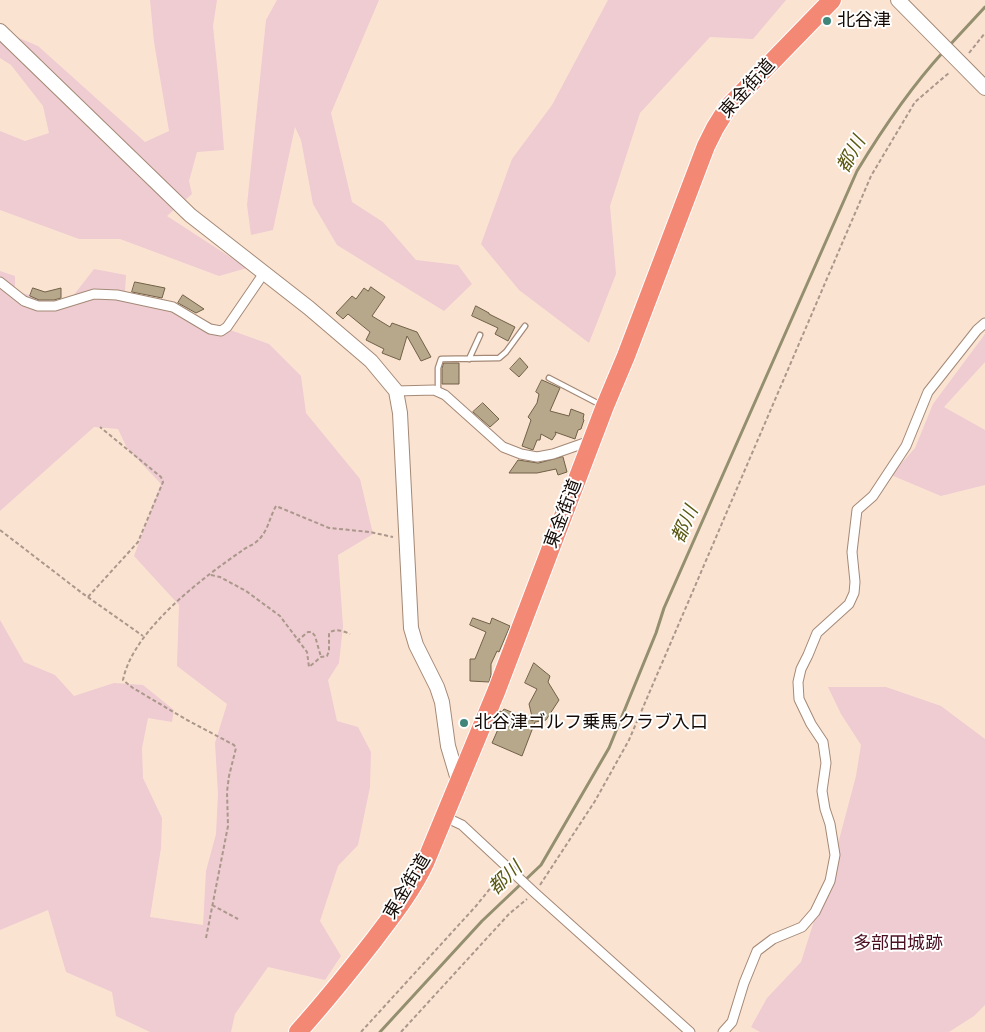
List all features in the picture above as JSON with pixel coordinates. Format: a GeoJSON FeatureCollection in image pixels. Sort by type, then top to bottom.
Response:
{"type":"FeatureCollection","features":[{"type":"Feature","properties":{"kind":"highway","name":"東金街道"},"geometry":{"type":"LineString","coordinates":[[298,1032],[336,990],[420,873],[496,692],[605,406],[706,146],[715,128],[728,107],[832,0]]}},
{"type":"Feature","properties":{"kind":"street"},"geometry":{"type":"LineString","coordinates":[[898,0],[985,88]]}},
{"type":"Feature","properties":{"kind":"street"},"geometry":{"type":"LineString","coordinates":[[0,31],[178,204],[309,308],[371,361],[396,390],[400,412],[411,628],[416,645],[437,687],[442,702],[448,746],[459,783]]}},
{"type":"Feature","properties":{"kind":"street"},"geometry":{"type":"LineString","coordinates":[[0,282],[24,301],[38,306],[55,306],[94,294],[117,295],[173,307],[210,330],[221,331],[227,327],[264,273]]}},
{"type":"Feature","properties":{"kind":"street"},"geometry":{"type":"LineString","coordinates":[[723,1032],[732,1022],[744,983],[757,951],[773,939],[802,927],[815,912],[830,881],[835,855],[830,824],[824,809],[822,791],[826,763],[823,742],[811,724],[799,699],[798,682],[801,669],[817,633],[849,604],[854,593],[855,582],[852,552],[857,510],[872,496],[906,446],[928,392],[977,330],[985,323]]}},
{"type":"Feature","properties":{"kind":"street"},"geometry":{"type":"LineString","coordinates":[[396,390],[434,390],[445,395],[503,447],[521,454],[537,457],[553,454],[593,440]]}},
{"type":"Feature","properties":{"kind":"street"},"geometry":{"type":"LineString","coordinates":[[445,817],[462,825],[535,894],[690,1032]]}},
{"type":"Feature","properties":{"kind":"lane"},"geometry":{"type":"LineString","coordinates":[[438,392],[438,368],[441,359],[499,358],[506,352],[525,326]]}},
{"type":"Feature","properties":{"kind":"lane"},"geometry":{"type":"LineString","coordinates":[[469,359],[480,335]]}},
{"type":"Feature","properties":{"kind":"lane"},"geometry":{"type":"LineString","coordinates":[[550,378],[605,406]]}},
{"type":"Feature","properties":{"kind":"path"},"geometry":{"type":"LineString","coordinates":[[968,53],[985,33]]}},
{"type":"Feature","properties":{"kind":"path"},"geometry":{"type":"LineString","coordinates":[[401,1032],[509,914],[535,894],[595,802],[629,740],[871,176],[915,102],[950,72]]}},
{"type":"Feature","properties":{"kind":"path"},"geometry":{"type":"LineString","coordinates":[[88,597],[138,542],[163,482],[161,477],[100,426]]}},
{"type":"Feature","properties":{"kind":"path"},"geometry":{"type":"LineString","coordinates":[[206,938],[228,826],[227,792],[236,748],[234,745],[133,688],[123,680],[128,663],[144,636],[184,596],[244,549],[257,542],[267,529],[270,516],[276,506],[329,528],[406,538]]}},
{"type":"Feature","properties":{"kind":"path"},"geometry":{"type":"LineString","coordinates":[[0,530],[88,597],[144,636]]}},
{"type":"Feature","properties":{"kind":"path"},"geometry":{"type":"LineString","coordinates":[[211,574],[246,591],[280,616],[307,652],[309,667],[321,657],[327,656],[329,651],[329,633],[331,631],[340,630],[350,634]]}},
{"type":"Feature","properties":{"kind":"path"},"geometry":{"type":"LineString","coordinates":[[297,641],[308,632],[312,632],[321,657]]}},
{"type":"Feature","properties":{"kind":"path"},"geometry":{"type":"LineString","coordinates":[[361,1032],[476,906],[508,868]]}},
{"type":"Feature","properties":{"kind":"path"},"geometry":{"type":"LineString","coordinates":[[212,905],[238,919]]}},
{"type":"Feature","properties":{"kind":"green space"},"geometry":{"type":"Polygon","coordinates":[[[150,0],[217,0],[213,26],[224,150],[197,152],[189,181],[192,194],[167,216],[247,268],[219,276],[120,239],[79,239],[0,210],[0,131],[25,141],[49,133],[43,106],[11,65],[0,58],[0,30],[38,46],[145,142],[169,131],[154,42],[150,0]]]}},
{"type":"Feature","properties":{"kind":"green space"},"geometry":{"type":"Polygon","coordinates":[[[277,0],[379,0],[331,113],[352,202],[383,222],[416,260],[458,265],[472,284],[444,311],[337,245],[313,204],[301,140],[295,127],[273,230],[251,235],[247,205],[266,20],[277,0]]]}},
{"type":"Feature","properties":{"kind":"green space"},"geometry":{"type":"Polygon","coordinates":[[[608,0],[786,0],[753,39],[710,37],[640,113],[610,206],[616,274],[589,343],[519,290],[481,244],[512,159],[552,105],[608,0]]]}},
{"type":"Feature","properties":{"kind":"green space"},"geometry":{"type":"Polygon","coordinates":[[[94,269],[126,275],[125,292],[269,344],[301,376],[306,413],[360,479],[373,534],[338,555],[343,626],[339,663],[328,680],[337,721],[358,727],[371,752],[370,787],[358,845],[338,866],[320,921],[341,956],[325,980],[268,967],[235,1014],[231,1032],[150,1032],[116,1016],[112,992],[66,972],[48,910],[0,930],[0,620],[24,662],[55,675],[74,696],[114,683],[143,685],[174,710],[172,722],[148,718],[142,748],[143,778],[162,818],[161,848],[150,917],[203,925],[206,871],[216,834],[218,794],[215,743],[227,704],[177,666],[179,605],[134,556],[161,484],[127,448],[118,429],[94,427],[0,511],[0,271],[15,276],[15,291],[66,305],[94,269]]]}},
{"type":"Feature","properties":{"kind":"green space"},"geometry":{"type":"Polygon","coordinates":[[[985,334],[985,362],[944,407],[985,430],[985,485],[941,496],[891,475],[915,448],[933,404],[985,334]]]}},
{"type":"Feature","properties":{"kind":"green space","name":"多部田城跡"},"geometry":{"type":"Polygon","coordinates":[[[828,687],[886,687],[941,706],[985,739],[985,1005],[974,1016],[949,1032],[760,1032],[751,1027],[767,998],[801,962],[835,855],[856,776],[861,745],[841,714],[828,687]]]}},
{"type":"Feature","properties":{"kind":"building"},"geometry":{"type":"Polygon","coordinates":[[[135,282],[165,288],[162,298],[132,292],[135,282]]]}},
{"type":"Feature","properties":{"kind":"building"},"geometry":{"type":"Polygon","coordinates":[[[371,287],[385,297],[372,316],[390,327],[392,323],[417,332],[431,357],[421,361],[407,336],[400,360],[382,353],[384,349],[366,340],[370,332],[348,314],[343,319],[336,313],[352,296],[356,299],[364,288],[368,291],[371,287]]]}},
{"type":"Feature","properties":{"kind":"building"},"geometry":{"type":"Polygon","coordinates":[[[33,288],[45,292],[61,288],[61,298],[39,300],[30,296],[33,288]]]}},
{"type":"Feature","properties":{"kind":"building"},"geometry":{"type":"Polygon","coordinates":[[[183,295],[204,309],[196,313],[178,303],[183,295]]]}},
{"type":"Feature","properties":{"kind":"building"},"geometry":{"type":"Polygon","coordinates":[[[476,306],[515,327],[508,341],[495,334],[498,328],[472,316],[476,306]]]}},
{"type":"Feature","properties":{"kind":"building"},"geometry":{"type":"Polygon","coordinates":[[[520,358],[528,367],[519,377],[510,369],[520,358]]]}},
{"type":"Feature","properties":{"kind":"building"},"geometry":{"type":"Polygon","coordinates":[[[444,363],[459,363],[459,384],[442,384],[444,363]]]}},
{"type":"Feature","properties":{"kind":"building"},"geometry":{"type":"Polygon","coordinates":[[[542,380],[560,388],[550,411],[569,416],[571,409],[584,414],[584,420],[575,439],[555,432],[556,434],[552,440],[541,434],[540,440],[537,440],[533,450],[522,446],[531,420],[528,417],[537,403],[539,394],[536,392],[542,380]]]}},
{"type":"Feature","properties":{"kind":"building"},"geometry":{"type":"Polygon","coordinates":[[[483,403],[499,419],[490,427],[473,412],[483,403]]]}},
{"type":"Feature","properties":{"kind":"building"},"geometry":{"type":"Polygon","coordinates":[[[563,457],[567,472],[558,475],[556,469],[537,473],[509,473],[518,460],[538,463],[563,457]]]}},
{"type":"Feature","properties":{"kind":"building"},"geometry":{"type":"Polygon","coordinates":[[[473,618],[490,624],[492,618],[510,626],[499,652],[497,651],[491,664],[489,682],[470,681],[470,659],[475,659],[486,632],[470,625],[473,618]]]}},
{"type":"Feature","properties":{"kind":"building"},"geometry":{"type":"Polygon","coordinates":[[[534,663],[550,676],[548,682],[559,700],[546,720],[535,722],[522,756],[492,743],[499,727],[494,725],[500,711],[502,712],[504,709],[533,721],[529,704],[537,689],[525,683],[534,663]]]}},
{"type":"Feature","properties":{"kind":"waterway","name":"都川"},"geometry":{"type":"LineString","coordinates":[[948,47],[985,7]]}},
{"type":"Feature","properties":{"kind":"waterway","name":"都川"},"geometry":{"type":"LineString","coordinates":[[380,1032],[482,921],[541,865],[609,748],[656,633],[664,608],[857,171],[897,109],[944,51]]}},
{"type":"Feature","properties":{"kind":"place","name":"北谷津"},"geometry":{"type":"Point","coordinates":[827,21]}},
{"type":"Feature","properties":{"kind":"place","name":"北谷津ゴルフ乗馬クラブ入口"},"geometry":{"type":"Point","coordinates":[464,723]}}]}
